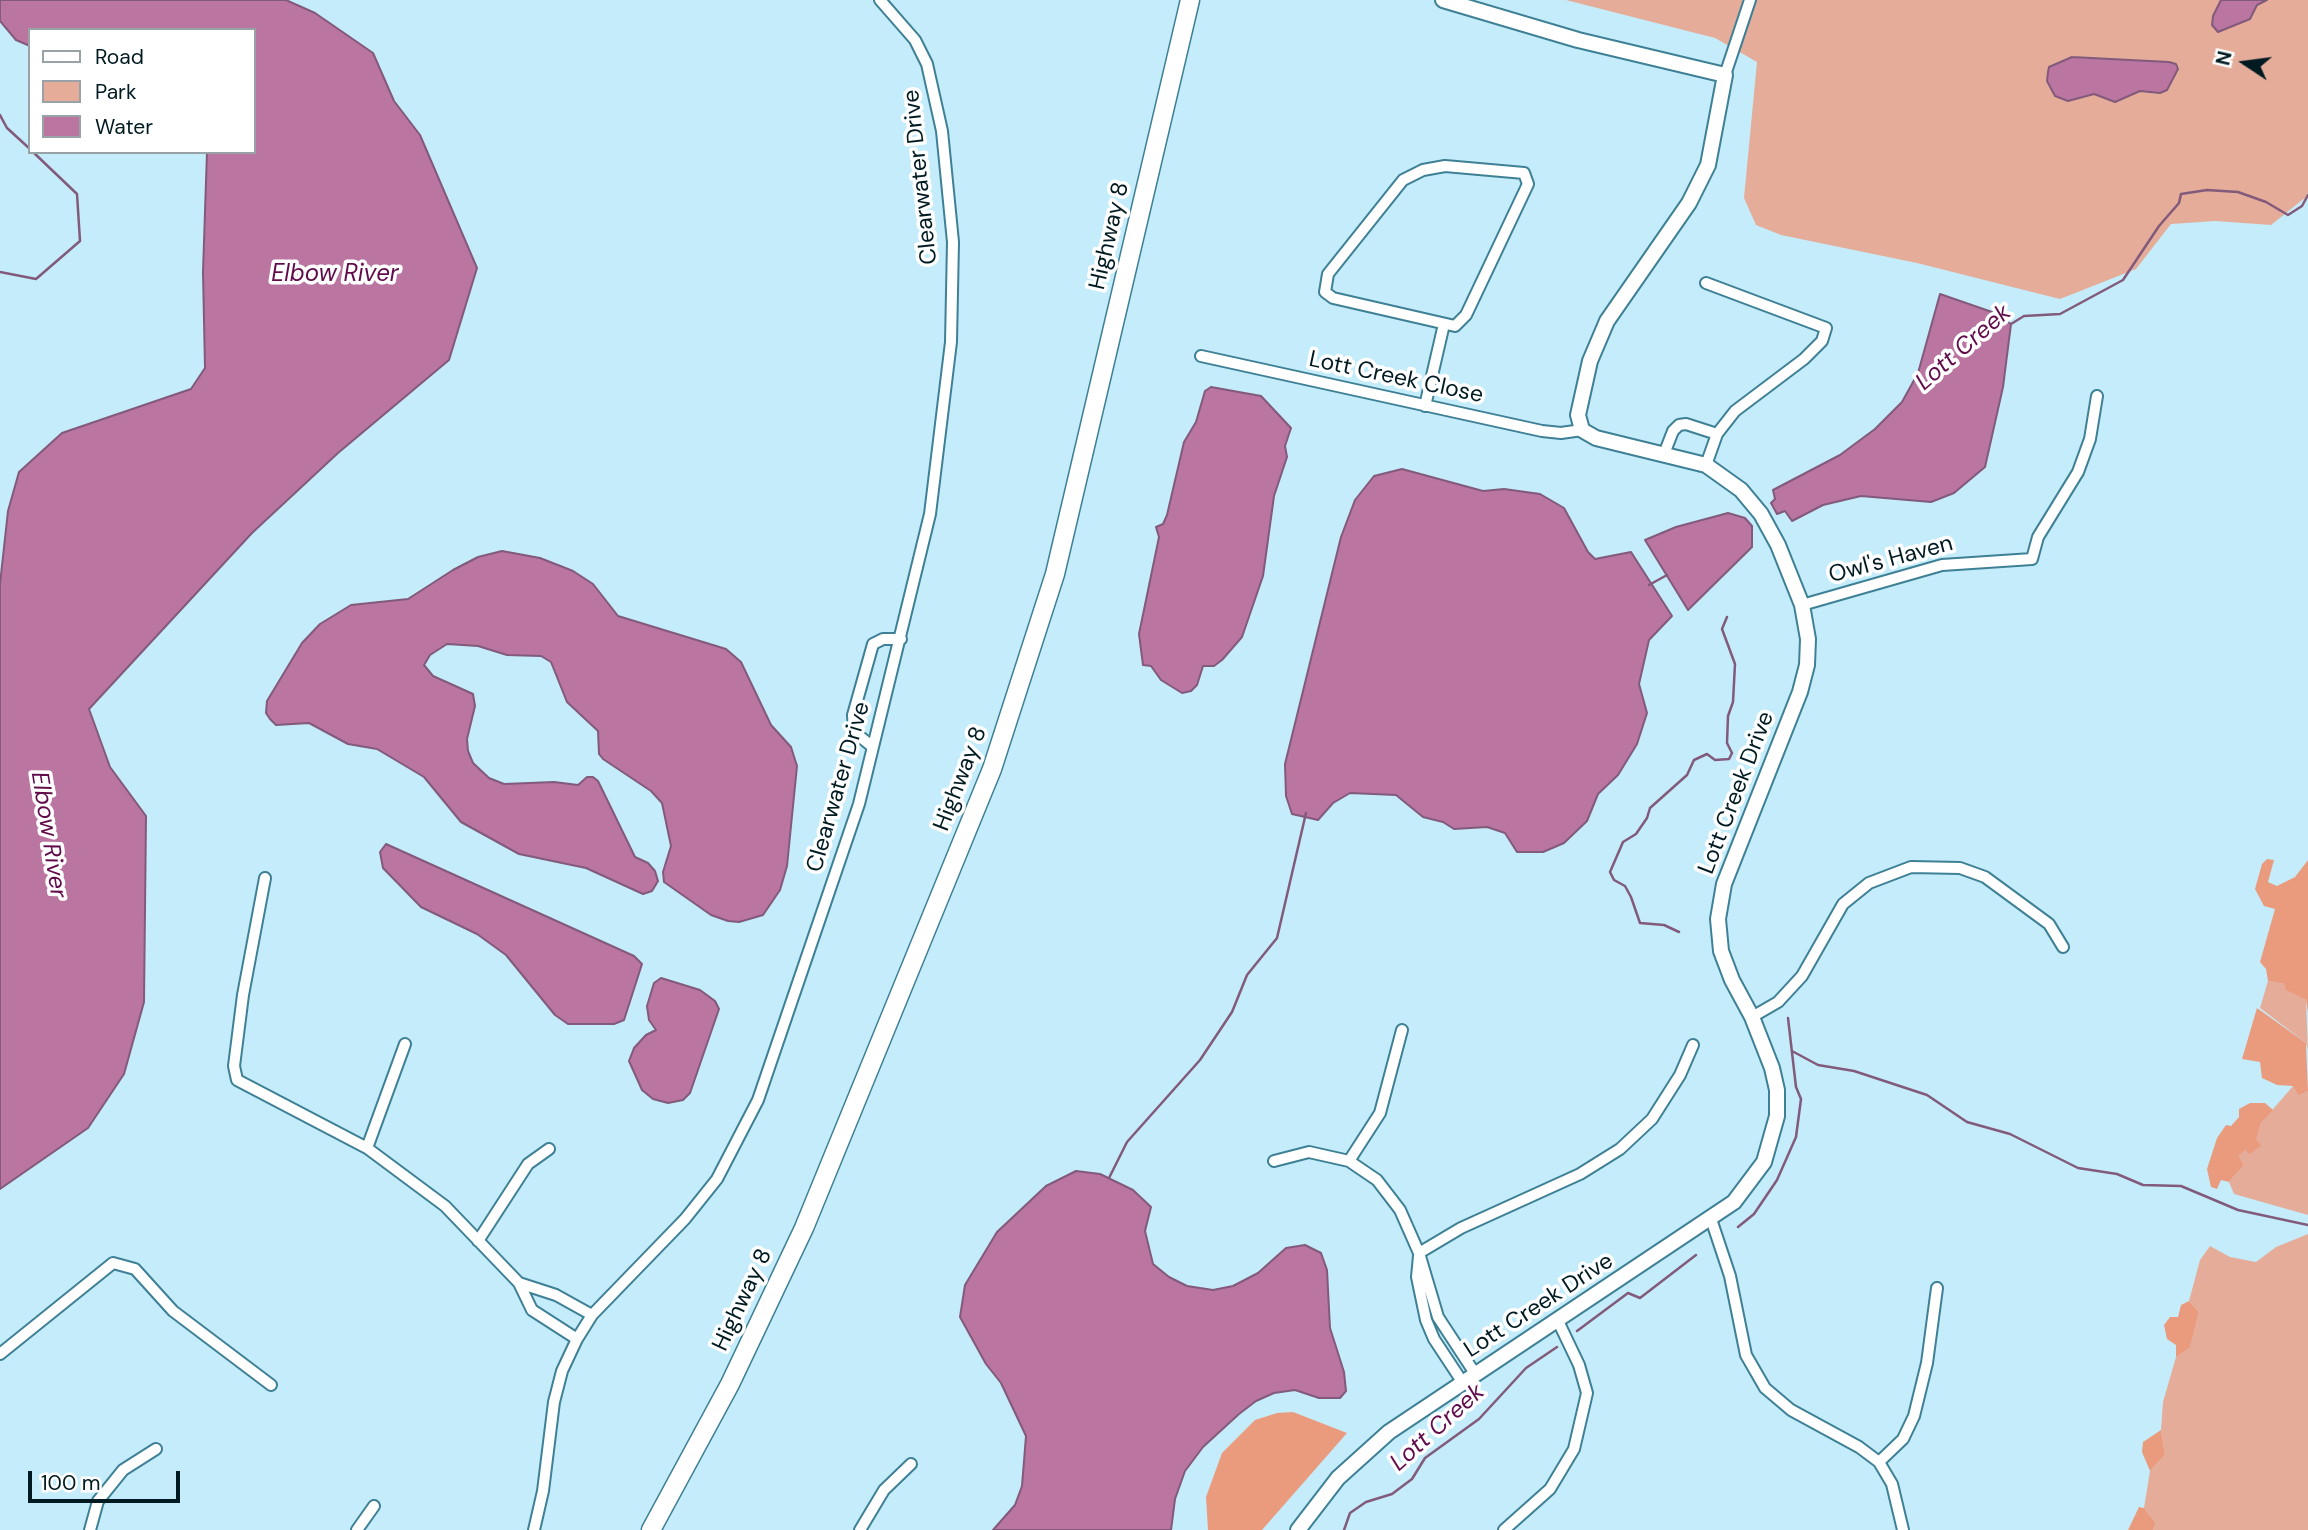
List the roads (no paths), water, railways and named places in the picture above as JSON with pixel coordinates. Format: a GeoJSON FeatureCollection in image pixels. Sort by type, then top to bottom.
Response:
{"type":"FeatureCollection","features":[{"type":"Feature","properties":{"kind":"main road","name":"Highway 8"},"geometry":{"type":"LineString","coordinates":[[651,1530],[719,1406],[804,1228],[992,769],[1055,574],[1190,0]]}},
{"type":"Feature","properties":{"kind":"street","name":"Clearwater Drive"},"geometry":{"type":"LineString","coordinates":[[534,1530],[543,1491],[554,1402],[562,1371],[578,1339],[592,1315],[685,1219],[717,1179],[758,1100],[804,973],[859,804],[930,514],[951,342],[953,242],[942,131],[927,64],[915,40],[880,0]]}},
{"type":"Feature","properties":{"kind":"street"},"geometry":{"type":"LineString","coordinates":[[1443,0],[1578,40],[1726,75]]}},
{"type":"Feature","properties":{"kind":"street"},"geometry":{"type":"LineString","coordinates":[[1583,430],[1578,415],[1597,341],[1607,321],[1698,187],[1708,165],[1726,75],[1749,0]]}},
{"type":"Feature","properties":{"kind":"street"},"geometry":{"type":"LineString","coordinates":[[1445,166],[1524,173],[1528,184],[1466,315],[1455,326],[1444,324],[1333,298],[1325,292],[1328,274],[1403,180],[1423,170],[1445,166]]}},
{"type":"Feature","properties":{"kind":"street"},"geometry":{"type":"LineString","coordinates":[[1706,283],[1826,328],[1822,341],[1804,359],[1752,396],[1717,434],[1706,465]]}},
{"type":"Feature","properties":{"kind":"street"},"geometry":{"type":"LineString","coordinates":[[1425,406],[1444,324]]}},
{"type":"Feature","properties":{"kind":"street","name":"Lott Creek Close"},"geometry":{"type":"LineString","coordinates":[[1201,356],[1554,433],[1583,430]]}},
{"type":"Feature","properties":{"kind":"street","name":"Owl's Haven"},"geometry":{"type":"LineString","coordinates":[[1802,605],[1942,565],[2032,559],[2038,537],[2078,472],[2090,439],[2096,396]]}},
{"type":"Feature","properties":{"kind":"street"},"geometry":{"type":"LineString","coordinates":[[1664,454],[1673,431],[1679,425],[1686,424],[1717,434]]}},
{"type":"Feature","properties":{"kind":"street","name":"Lott Creek Drive"},"geometry":{"type":"LineString","coordinates":[[1298,1530],[1338,1478],[1389,1432],[1711,1219],[1752,1183],[1764,1162],[1774,1128],[1777,1090],[1768,1056],[1752,1017],[1731,980],[1721,951],[1718,919],[1724,884],[1800,692],[1807,665],[1808,639],[1802,605],[1778,545],[1761,514],[1741,490],[1706,465],[1596,438],[1583,430]]}},
{"type":"Feature","properties":{"kind":"street"},"geometry":{"type":"LineString","coordinates":[[873,747],[854,732],[853,715],[873,644],[883,639],[901,639]]}},
{"type":"Feature","properties":{"kind":"street"},"geometry":{"type":"LineString","coordinates":[[1752,1017],[1778,1002],[1802,976],[1843,904],[1869,883],[1911,867],[1945,866],[1985,877],[2049,924],[2063,947]]}},
{"type":"Feature","properties":{"kind":"street"},"geometry":{"type":"LineString","coordinates":[[265,878],[243,995],[234,1066],[237,1080],[367,1148],[445,1206],[519,1283],[538,1316],[578,1339]]}},
{"type":"Feature","properties":{"kind":"street"},"geometry":{"type":"LineString","coordinates":[[1349,1161],[1380,1113],[1402,1030]]}},
{"type":"Feature","properties":{"kind":"street"},"geometry":{"type":"LineString","coordinates":[[367,1148],[405,1044]]}},
{"type":"Feature","properties":{"kind":"street"},"geometry":{"type":"LineString","coordinates":[[1419,1254],[1461,1228],[1580,1174],[1620,1149],[1652,1119],[1680,1076],[1693,1045]]}},
{"type":"Feature","properties":{"kind":"street"},"geometry":{"type":"LineString","coordinates":[[478,1241],[528,1164],[548,1149]]}},
{"type":"Feature","properties":{"kind":"street"},"geometry":{"type":"LineString","coordinates":[[1274,1161],[1309,1152],[1349,1161],[1377,1180],[1400,1210],[1419,1254],[1417,1277],[1426,1320],[1434,1339],[1470,1379]]}},
{"type":"Feature","properties":{"kind":"street"},"geometry":{"type":"LineString","coordinates":[[1711,1219],[1730,1276],[1746,1356],[1765,1388],[1791,1410],[1859,1447],[1879,1462],[1892,1485],[1903,1530]]}},
{"type":"Feature","properties":{"kind":"street"},"geometry":{"type":"LineString","coordinates":[[0,1354],[113,1263],[135,1269],[173,1311],[271,1385]]}},
{"type":"Feature","properties":{"kind":"street"},"geometry":{"type":"LineString","coordinates":[[519,1283],[556,1295],[592,1315]]}},
{"type":"Feature","properties":{"kind":"street"},"geometry":{"type":"LineString","coordinates":[[1879,1462],[1903,1439],[1914,1416],[1927,1363],[1937,1288]]}},
{"type":"Feature","properties":{"kind":"street"},"geometry":{"type":"LineString","coordinates":[[1504,1530],[1550,1489],[1574,1449],[1587,1393],[1579,1365],[1558,1321]]}},
{"type":"Feature","properties":{"kind":"street"},"geometry":{"type":"LineString","coordinates":[[90,1530],[98,1501],[123,1470],[156,1449]]}},
{"type":"Feature","properties":{"kind":"street"},"geometry":{"type":"LineString","coordinates":[[860,1530],[884,1490],[911,1464]]}},
{"type":"Feature","properties":{"kind":"street"},"geometry":{"type":"LineString","coordinates":[[357,1530],[374,1506]]}},
{"type":"Feature","properties":{"kind":"water","name":"Elbow River"},"geometry":{"type":"Polygon","coordinates":[[[0,0],[286,0],[315,13],[373,53],[394,101],[420,135],[477,268],[449,360],[338,453],[252,533],[89,709],[110,767],[146,816],[144,1002],[124,1074],[88,1128],[0,1189],[0,584],[8,511],[19,472],[62,433],[191,389],[205,368],[203,272],[207,154],[256,154],[256,28],[28,28],[28,45],[16,40],[0,21],[0,0]]]}},
{"type":"Feature","properties":{"kind":"water"},"geometry":{"type":"Polygon","coordinates":[[[2221,0],[2267,0],[2257,5],[2250,19],[2218,32],[2212,25],[2213,16],[2221,0]]]}},
{"type":"Feature","properties":{"kind":"water"},"geometry":{"type":"Polygon","coordinates":[[[2072,57],[2169,62],[2176,64],[2178,69],[2167,90],[2160,93],[2140,91],[2115,102],[2094,94],[2068,101],[2055,96],[2047,81],[2049,67],[2072,57]]]}},
{"type":"Feature","properties":{"kind":"water"},"geometry":{"type":"Polygon","coordinates":[[[1940,294],[1992,312],[2011,324],[2003,387],[1985,467],[1954,493],[1931,502],[1861,496],[1823,505],[1792,521],[1785,511],[1777,514],[1771,503],[1775,499],[1773,490],[1840,455],[1875,429],[1902,402],[1918,373],[1940,294]]]}},
{"type":"Feature","properties":{"kind":"water"},"geometry":{"type":"Polygon","coordinates":[[[1211,387],[1261,396],[1291,428],[1285,446],[1287,457],[1274,496],[1263,576],[1242,637],[1214,666],[1203,666],[1197,685],[1191,691],[1182,693],[1161,680],[1151,666],[1143,665],[1139,634],[1159,537],[1156,527],[1163,524],[1167,515],[1184,442],[1196,422],[1205,391],[1211,387]]]}},
{"type":"Feature","properties":{"kind":"water"},"geometry":{"type":"Polygon","coordinates":[[[1402,469],[1483,491],[1504,489],[1540,494],[1564,508],[1588,552],[1595,559],[1631,552],[1672,616],[1649,640],[1639,684],[1647,713],[1637,744],[1618,775],[1598,794],[1587,821],[1564,843],[1543,852],[1517,852],[1505,833],[1487,827],[1454,829],[1443,822],[1423,817],[1396,795],[1350,793],[1333,803],[1318,820],[1292,814],[1286,796],[1285,764],[1341,537],[1355,500],[1374,476],[1402,469]]]}},
{"type":"Feature","properties":{"kind":"water"},"geometry":{"type":"Polygon","coordinates":[[[1728,513],[1745,518],[1752,526],[1752,547],[1688,610],[1645,540],[1676,527],[1728,513]]]}},
{"type":"Feature","properties":{"kind":"water"},"geometry":{"type":"Polygon","coordinates":[[[502,551],[540,558],[573,571],[593,584],[618,616],[726,649],[741,662],[771,725],[791,747],[797,766],[787,866],[780,890],[763,915],[739,922],[728,921],[711,915],[664,882],[663,872],[671,846],[662,803],[651,791],[603,759],[599,754],[598,731],[567,702],[551,662],[541,656],[507,655],[478,646],[447,644],[430,655],[424,665],[433,676],[473,694],[475,706],[467,739],[468,751],[473,763],[489,778],[504,784],[554,782],[578,785],[587,777],[598,781],[635,857],[648,863],[655,871],[658,881],[652,891],[643,894],[586,868],[519,854],[461,822],[424,777],[377,749],[348,744],[309,723],[276,725],[270,719],[266,713],[267,701],[302,643],[320,624],[351,605],[408,599],[478,557],[502,551]]]}},
{"type":"Feature","properties":{"kind":"water"},"geometry":{"type":"Polygon","coordinates":[[[386,844],[634,956],[642,964],[624,1020],[614,1024],[568,1024],[555,1015],[506,955],[477,934],[421,907],[383,868],[380,852],[386,844]]]}},
{"type":"Feature","properties":{"kind":"water"},"geometry":{"type":"Polygon","coordinates":[[[661,978],[700,990],[715,1001],[719,1009],[690,1093],[683,1100],[668,1103],[653,1099],[642,1090],[629,1061],[634,1048],[646,1035],[656,1030],[649,1020],[647,1006],[654,983],[661,978]]]}},
{"type":"Feature","properties":{"kind":"water"},"geometry":{"type":"Polygon","coordinates":[[[1076,1171],[1100,1174],[1133,1190],[1151,1207],[1145,1231],[1153,1264],[1169,1277],[1187,1286],[1213,1290],[1233,1286],[1258,1273],[1286,1248],[1305,1245],[1321,1253],[1327,1270],[1330,1328],[1344,1372],[1346,1391],[1340,1398],[1319,1398],[1295,1390],[1274,1393],[1256,1401],[1239,1414],[1203,1447],[1185,1471],[1175,1499],[1171,1530],[993,1530],[1015,1505],[1022,1486],[1026,1436],[1001,1383],[986,1364],[960,1317],[965,1285],[997,1232],[1046,1186],[1076,1171]]]}},
{"type":"Feature","properties":{"kind":"waterway"},"geometry":{"type":"LineString","coordinates":[[0,115],[7,128],[28,147]]}},
{"type":"Feature","properties":{"kind":"waterway"},"geometry":{"type":"LineString","coordinates":[[0,272],[36,279],[80,241],[77,194],[35,154]]}},
{"type":"Feature","properties":{"kind":"waterway","name":"Lott Creek"},"geometry":{"type":"LineString","coordinates":[[2011,324],[2024,316],[2060,314],[2123,280],[2159,226],[2179,203],[2181,194],[2207,190],[2238,192],[2266,202],[2288,215],[2302,206],[2308,195]]}},
{"type":"Feature","properties":{"kind":"waterway"},"geometry":{"type":"LineString","coordinates":[[1649,585],[1667,575]]}},
{"type":"Feature","properties":{"kind":"waterway","name":"Lott Creek"},"geometry":{"type":"LineString","coordinates":[[1679,932],[1664,925],[1640,923],[1625,886],[1614,880],[1610,872],[1623,842],[1636,834],[1650,808],[1687,775],[1694,760],[1707,754],[1715,760],[1729,759],[1732,753],[1727,743],[1735,664],[1722,629],[1727,617]]}},
{"type":"Feature","properties":{"kind":"waterway"},"geometry":{"type":"LineString","coordinates":[[1109,1178],[1127,1142],[1200,1060],[1232,1012],[1247,975],[1277,938],[1306,813]]}},
{"type":"Feature","properties":{"kind":"waterway"},"geometry":{"type":"LineString","coordinates":[[1738,1227],[1754,1214],[1777,1180],[1796,1137],[1801,1099],[1796,1087],[1788,1018]]}},
{"type":"Feature","properties":{"kind":"waterway"},"geometry":{"type":"LineString","coordinates":[[1792,1051],[1818,1065],[1854,1071],[1927,1095],[1967,1122],[2010,1134],[2078,1168],[2117,1174],[2143,1185],[2181,1186],[2238,1210],[2308,1225]]}},
{"type":"Feature","properties":{"kind":"waterway","name":"Lott Creek"},"geometry":{"type":"LineString","coordinates":[[1577,1331],[1628,1293],[1640,1298],[1696,1255]]}},
{"type":"Feature","properties":{"kind":"waterway","name":"Lott Creek"},"geometry":{"type":"LineString","coordinates":[[1344,1530],[1350,1513],[1366,1502],[1392,1494],[1412,1479],[1425,1458],[1479,1419],[1526,1368],[1557,1347]]}}]}
